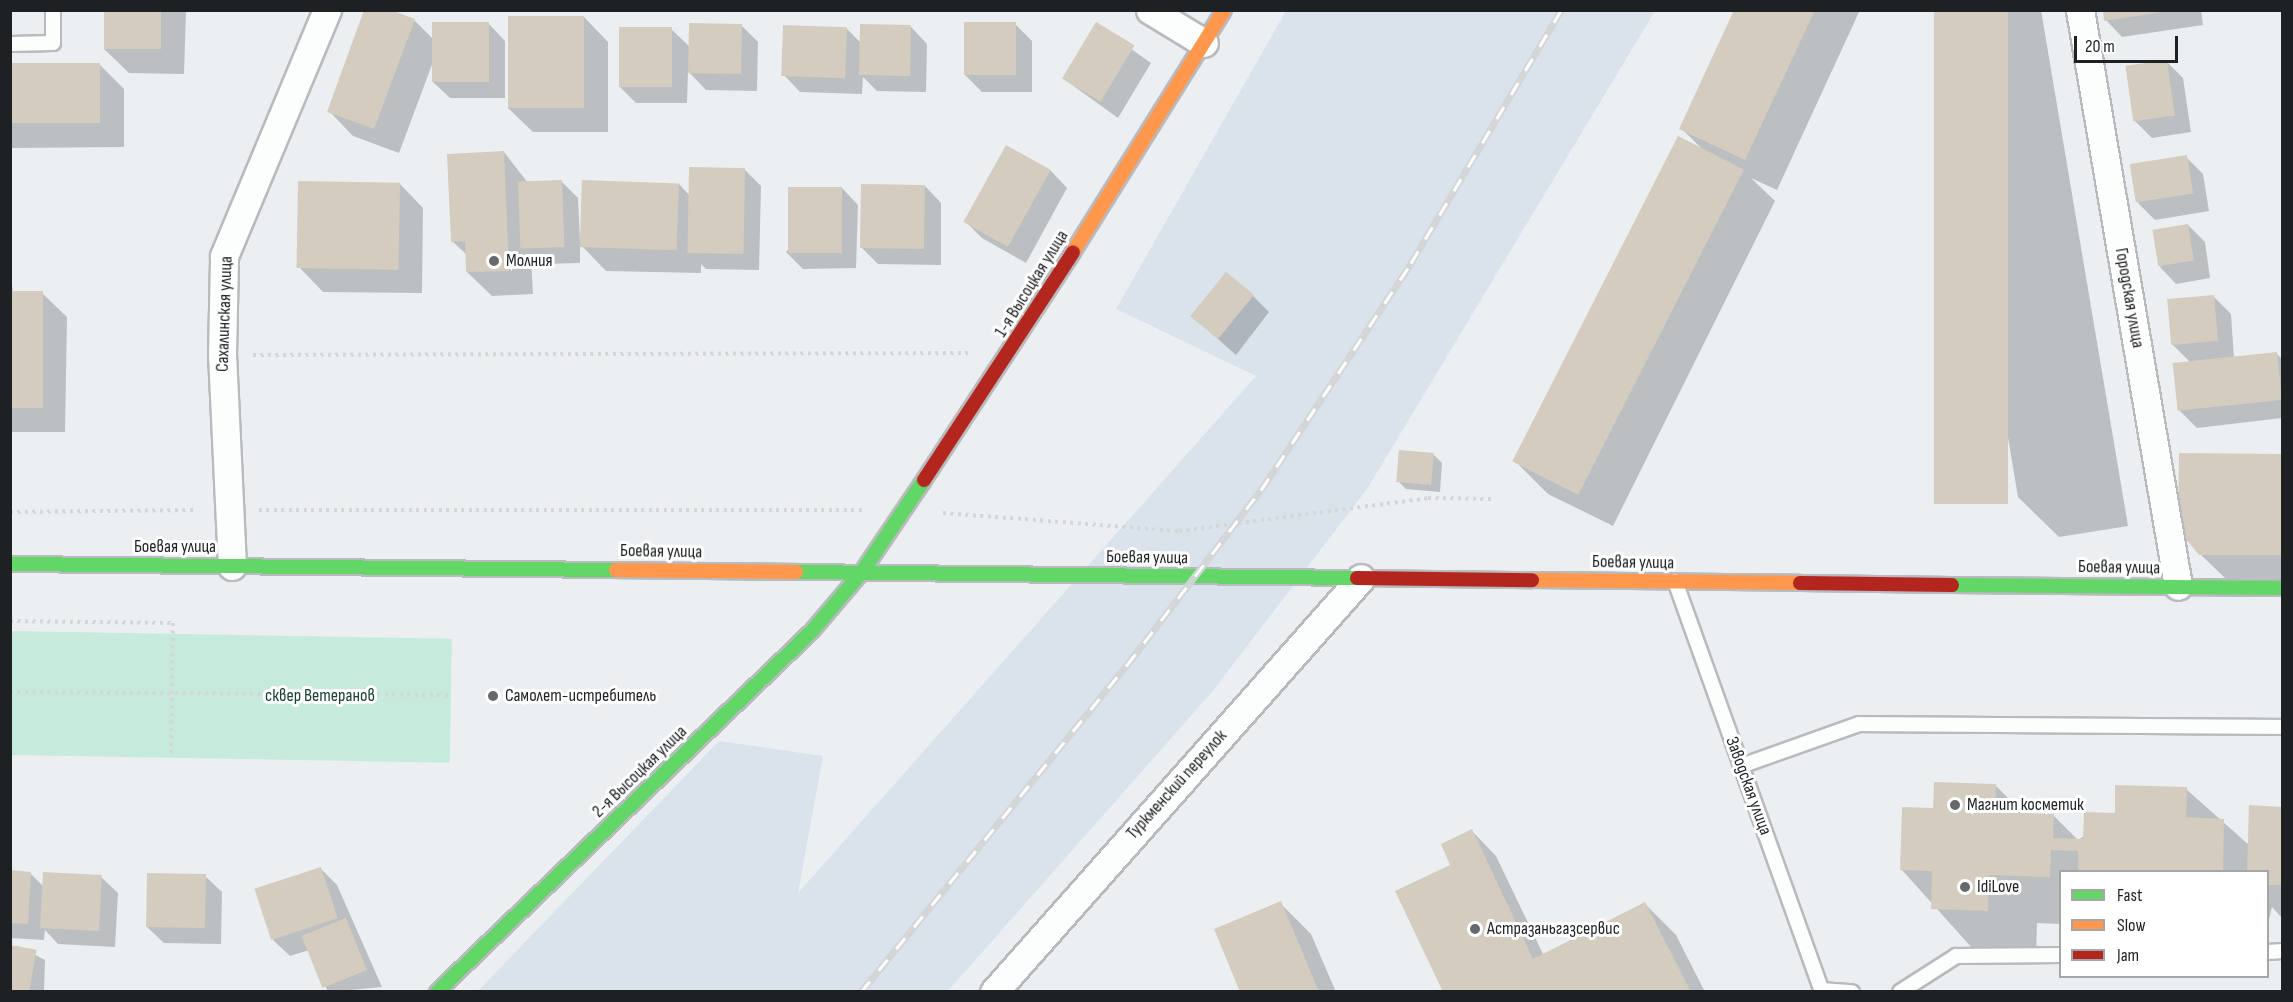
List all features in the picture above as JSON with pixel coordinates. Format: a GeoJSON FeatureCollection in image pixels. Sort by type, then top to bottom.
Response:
{"type":"FeatureCollection","features":[{"type":"Feature","properties":{"kind":"main road","name":"1-я Высоцкая улица"},"geometry":{"type":"LineString","coordinates":[[862,572],[1010,352],[1224,10]]}},
{"type":"Feature","properties":{"kind":"main road","name":"Боевая улица"},"geometry":{"type":"LineString","coordinates":[[10,564],[2283,588]]}},
{"type":"Feature","properties":{"kind":"main road","name":"2-я Высоцкая улица"},"geometry":{"type":"LineString","coordinates":[[437,992],[812,631],[862,572]]}},
{"type":"Feature","properties":{"kind":"street","name":"Сахалинская улица"},"geometry":{"type":"LineString","coordinates":[[232,566],[222,355],[224,256],[327,10]]}},
{"type":"Feature","properties":{"kind":"street"},"geometry":{"type":"LineString","coordinates":[[1150,10],[1204,43]]}},
{"type":"Feature","properties":{"kind":"street","name":"Городская улица"},"geometry":{"type":"LineString","coordinates":[[2080,10],[2178,586]]}},
{"type":"Feature","properties":{"kind":"street","name":"Туркменский переулок"},"geometry":{"type":"LineString","coordinates":[[994,992],[1361,578]]}},
{"type":"Feature","properties":{"kind":"lane"},"geometry":{"type":"LineString","coordinates":[[10,44],[53,43],[53,10]]}},
{"type":"Feature","properties":{"kind":"lane","name":"Заводская улица"},"geometry":{"type":"LineString","coordinates":[[1674,581],[1821,991]]}},
{"type":"Feature","properties":{"kind":"lane"},"geometry":{"type":"LineString","coordinates":[[1741,766],[1859,724],[2283,727]]}},
{"type":"Feature","properties":{"kind":"lane"},"geometry":{"type":"LineString","coordinates":[[1900,992],[1956,956],[2059,955]]}},
{"type":"Feature","properties":{"kind":"lane"},"geometry":{"type":"LineString","coordinates":[[1821,991],[1852,992]]}},
{"type":"Feature","properties":{"kind":"path"},"geometry":{"type":"LineString","coordinates":[[222,355],[1010,352]]}},
{"type":"Feature","properties":{"kind":"path"},"geometry":{"type":"LineString","coordinates":[[10,512],[904,510],[1179,531],[1428,498],[1491,500]]}},
{"type":"Feature","properties":{"kind":"path"},"geometry":{"type":"LineString","coordinates":[[10,621],[173,623],[171,756]]}},
{"type":"Feature","properties":{"kind":"path"},"geometry":{"type":"LineString","coordinates":[[10,692],[451,695]]}},
{"type":"Feature","properties":{"kind":"shaded area"},"geometry":{"type":"Polygon","coordinates":[[[1286,11],[1655,11],[1367,489],[1212,692],[948,991],[477,992],[719,741],[823,756],[798,893],[1256,376],[1116,309],[1286,11]]]}},
{"type":"Feature","properties":{"kind":"green space","name":"сквер Ветеранов"},"geometry":{"type":"Polygon","coordinates":[[[11,631],[452,639],[450,763],[10,755],[11,631]]]}},
{"type":"Feature","properties":{"kind":"building"},"geometry":{"type":"Polygon","coordinates":[[[104,10],[161,10],[161,49],[104,49],[104,10]]]}},
{"type":"Feature","properties":{"kind":"building"},"geometry":{"type":"Polygon","coordinates":[[[364,10],[391,10],[415,19],[374,129],[327,112],[364,10]]]}},
{"type":"Feature","properties":{"kind":"building"},"geometry":{"type":"Polygon","coordinates":[[[1734,10],[1815,10],[1745,160],[1679,129],[1734,10]]]}},
{"type":"Feature","properties":{"kind":"building"},"geometry":{"type":"Polygon","coordinates":[[[1934,10],[2008,10],[2008,504],[1934,504],[1934,10]]]}},
{"type":"Feature","properties":{"kind":"building"},"geometry":{"type":"Polygon","coordinates":[[[2103,10],[2163,10],[2163,12],[2104,21],[2103,10]]]}},
{"type":"Feature","properties":{"kind":"building"},"geometry":{"type":"Polygon","coordinates":[[[508,16],[584,16],[584,108],[508,108],[508,16]]]}},
{"type":"Feature","properties":{"kind":"building"},"geometry":{"type":"Polygon","coordinates":[[[432,22],[489,22],[489,82],[432,82],[432,22]]]}},
{"type":"Feature","properties":{"kind":"building"},"geometry":{"type":"Polygon","coordinates":[[[964,22],[1016,22],[1016,75],[964,75],[964,22]]]}},
{"type":"Feature","properties":{"kind":"building"},"geometry":{"type":"Polygon","coordinates":[[[1096,22],[1135,45],[1101,102],[1062,79],[1096,22]]]}},
{"type":"Feature","properties":{"kind":"building"},"geometry":{"type":"Polygon","coordinates":[[[689,23],[742,24],[741,74],[688,73],[689,23]]]}},
{"type":"Feature","properties":{"kind":"building"},"geometry":{"type":"Polygon","coordinates":[[[860,24],[911,25],[910,76],[859,75],[860,24]]]}},
{"type":"Feature","properties":{"kind":"building"},"geometry":{"type":"Polygon","coordinates":[[[783,25],[847,27],[845,78],[781,76],[783,25]]]}},
{"type":"Feature","properties":{"kind":"building"},"geometry":{"type":"Polygon","coordinates":[[[619,27],[672,27],[672,87],[619,87],[619,27]]]}},
{"type":"Feature","properties":{"kind":"building"},"geometry":{"type":"Polygon","coordinates":[[[2167,60],[2175,115],[2133,121],[2125,66],[2167,60]]]}},
{"type":"Feature","properties":{"kind":"building"},"geometry":{"type":"Polygon","coordinates":[[[10,63],[100,63],[100,123],[10,123],[10,63]]]}},
{"type":"Feature","properties":{"kind":"building"},"geometry":{"type":"Polygon","coordinates":[[[1678,136],[1744,170],[1578,495],[1512,461],[1678,136]]]}},
{"type":"Feature","properties":{"kind":"building"},"geometry":{"type":"Polygon","coordinates":[[[1006,145],[1051,170],[1008,247],[963,222],[1006,145]]]}},
{"type":"Feature","properties":{"kind":"building"},"geometry":{"type":"Polygon","coordinates":[[[504,151],[509,271],[466,272],[465,241],[451,242],[447,154],[504,151]]]}},
{"type":"Feature","properties":{"kind":"building"},"geometry":{"type":"Polygon","coordinates":[[[2187,155],[2193,194],[2136,203],[2130,164],[2187,155]]]}},
{"type":"Feature","properties":{"kind":"building"},"geometry":{"type":"Polygon","coordinates":[[[689,167],[745,168],[743,254],[687,253],[689,167]]]}},
{"type":"Feature","properties":{"kind":"building"},"geometry":{"type":"Polygon","coordinates":[[[562,180],[564,247],[520,248],[518,182],[562,180]]]}},
{"type":"Feature","properties":{"kind":"building"},"geometry":{"type":"Polygon","coordinates":[[[582,180],[679,183],[677,250],[580,247],[582,180]]]}},
{"type":"Feature","properties":{"kind":"building"},"geometry":{"type":"Polygon","coordinates":[[[298,181],[400,183],[398,270],[296,268],[298,181]]]}},
{"type":"Feature","properties":{"kind":"building"},"geometry":{"type":"Polygon","coordinates":[[[861,184],[925,185],[924,249],[860,248],[861,184]]]}},
{"type":"Feature","properties":{"kind":"building"},"geometry":{"type":"Polygon","coordinates":[[[788,187],[842,187],[842,253],[788,253],[788,187]]]}},
{"type":"Feature","properties":{"kind":"building"},"geometry":{"type":"Polygon","coordinates":[[[2188,224],[2194,261],[2158,266],[2152,230],[2188,224]]]}},
{"type":"Feature","properties":{"kind":"building"},"geometry":{"type":"Polygon","coordinates":[[[1226,272],[1254,295],[1218,339],[1190,316],[1226,272]]]}},
{"type":"Feature","properties":{"kind":"building"},"geometry":{"type":"Polygon","coordinates":[[[10,291],[43,291],[43,408],[10,408],[10,291]]]}},
{"type":"Feature","properties":{"kind":"building"},"geometry":{"type":"Polygon","coordinates":[[[2214,295],[2218,341],[2171,345],[2167,299],[2214,295]]]}},
{"type":"Feature","properties":{"kind":"building"},"geometry":{"type":"Polygon","coordinates":[[[2277,352],[2282,400],[2178,411],[2173,363],[2277,352]]]}},
{"type":"Feature","properties":{"kind":"building"},"geometry":{"type":"Polygon","coordinates":[[[1399,450],[1434,453],[1431,485],[1396,482],[1399,450]]]}},
{"type":"Feature","properties":{"kind":"building"},"geometry":{"type":"Polygon","coordinates":[[[2179,453],[2282,454],[2282,555],[2199,555],[2178,529],[2179,453]]]}},
{"type":"Feature","properties":{"kind":"building"},"geometry":{"type":"Polygon","coordinates":[[[1934,782],[1996,784],[1995,812],[2054,814],[2053,838],[2083,839],[2084,812],[2115,813],[2115,785],[2187,787],[2186,817],[2224,819],[2223,870],[2078,870],[2078,851],[2051,850],[2050,877],[1989,875],[1988,911],[1931,909],[1932,871],[1900,870],[1902,807],[1933,808],[1934,782]]]}},
{"type":"Feature","properties":{"kind":"building"},"geometry":{"type":"Polygon","coordinates":[[[2249,805],[2282,807],[2282,885],[2269,885],[2269,870],[2247,870],[2249,805]]]}},
{"type":"Feature","properties":{"kind":"building"},"geometry":{"type":"Polygon","coordinates":[[[1472,829],[1533,959],[1645,902],[1691,992],[1443,992],[1395,891],[1450,865],[1441,844],[1472,829]]]}},
{"type":"Feature","properties":{"kind":"building"},"geometry":{"type":"Polygon","coordinates":[[[321,867],[338,918],[271,940],[254,889],[321,867]]]}},
{"type":"Feature","properties":{"kind":"building"},"geometry":{"type":"Polygon","coordinates":[[[10,870],[31,872],[28,924],[10,923],[10,870]]]}},
{"type":"Feature","properties":{"kind":"building"},"geometry":{"type":"Polygon","coordinates":[[[43,872],[102,875],[99,931],[40,928],[43,872]]]}},
{"type":"Feature","properties":{"kind":"building"},"geometry":{"type":"Polygon","coordinates":[[[147,873],[206,874],[205,928],[146,927],[147,873]]]}},
{"type":"Feature","properties":{"kind":"building"},"geometry":{"type":"Polygon","coordinates":[[[1281,901],[1319,992],[1240,992],[1214,929],[1281,901]]]}},
{"type":"Feature","properties":{"kind":"building"},"geometry":{"type":"Polygon","coordinates":[[[346,918],[367,970],[322,988],[301,936],[346,918]]]}},
{"type":"Feature","properties":{"kind":"building"},"geometry":{"type":"Polygon","coordinates":[[[10,945],[37,950],[29,992],[10,992],[10,945]]]}},
{"type":"Feature","properties":{"kind":"railway"},"geometry":{"type":"LineString","coordinates":[[861,992],[1127,665],[1261,490],[1411,263],[1561,10]]}},
{"type":"Feature","properties":{"kind":"traffic: fast"},"geometry":{"type":"LineString","coordinates":[[437,992],[812,631],[862,572],[924,480]]}},
{"type":"Feature","properties":{"kind":"traffic: fast"},"geometry":{"type":"LineString","coordinates":[[10,564],[616,570]]}},
{"type":"Feature","properties":{"kind":"traffic: fast"},"geometry":{"type":"LineString","coordinates":[[796,572],[1357,578]]}},
{"type":"Feature","properties":{"kind":"traffic: fast"},"geometry":{"type":"LineString","coordinates":[[1952,585],[2282,588]]}},
{"type":"Feature","properties":{"kind":"traffic: slow"},"geometry":{"type":"LineString","coordinates":[[1073,252],[1224,10]]}},
{"type":"Feature","properties":{"kind":"traffic: slow"},"geometry":{"type":"LineString","coordinates":[[616,570],[796,572]]}},
{"type":"Feature","properties":{"kind":"traffic: slow"},"geometry":{"type":"LineString","coordinates":[[1532,580],[1800,583]]}},
{"type":"Feature","properties":{"kind":"traffic: jam"},"geometry":{"type":"LineString","coordinates":[[924,480],[1073,252]]}},
{"type":"Feature","properties":{"kind":"traffic: jam"},"geometry":{"type":"LineString","coordinates":[[1357,578],[1532,580]]}},
{"type":"Feature","properties":{"kind":"traffic: jam"},"geometry":{"type":"LineString","coordinates":[[1800,583],[1952,585]]}},
{"type":"Feature","properties":{"kind":"place","name":"Молния"},"geometry":{"type":"Point","coordinates":[494,261]}},
{"type":"Feature","properties":{"kind":"place","name":"Самолет-истребитель"},"geometry":{"type":"Point","coordinates":[493,696]}},
{"type":"Feature","properties":{"kind":"place","name":"Магнит косметик"},"geometry":{"type":"Point","coordinates":[1955,805]}},
{"type":"Feature","properties":{"kind":"place","name":"IdiLove"},"geometry":{"type":"Point","coordinates":[1965,887]}},
{"type":"Feature","properties":{"kind":"place","name":"Астразаньгазсервис"},"geometry":{"type":"Point","coordinates":[1475,929]}}]}
